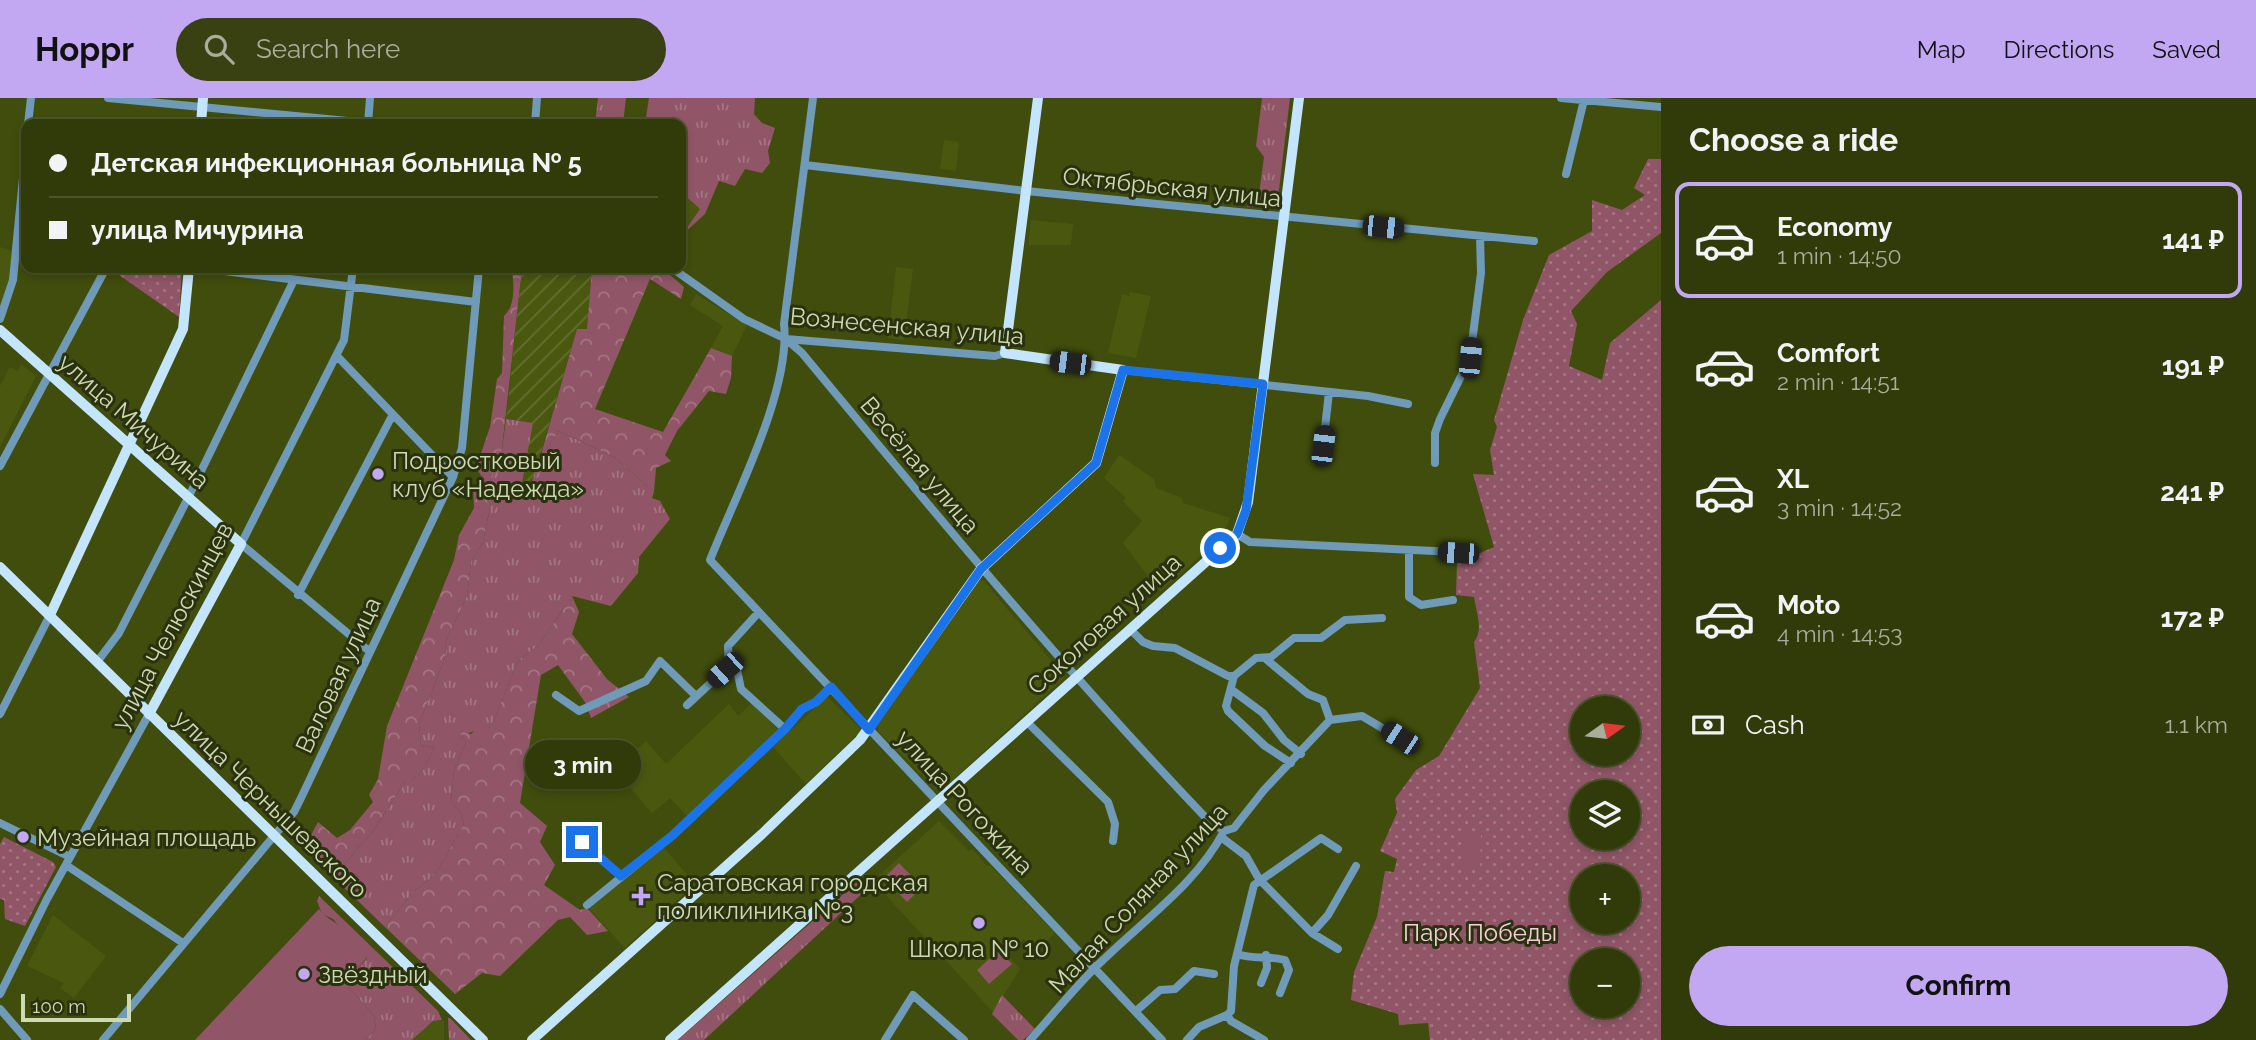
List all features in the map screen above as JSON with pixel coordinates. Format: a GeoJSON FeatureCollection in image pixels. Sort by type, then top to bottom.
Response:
{"type":"FeatureCollection","features":[{"type":"Feature","properties":{"kind":"main road"},"geometry":{"type":"LineString","coordinates":[[1005,353],[1038,98]]}},
{"type":"Feature","properties":{"kind":"main road","name":"Соколовая улица"},"geometry":{"type":"LineString","coordinates":[[670,1040],[939,803],[1237,534],[1248,502],[1299,98]]}},
{"type":"Feature","properties":{"kind":"main road"},"geometry":{"type":"LineString","coordinates":[[50,615],[183,330],[189,273]]}},
{"type":"Feature","properties":{"kind":"main road","name":"улица Мичурина"},"geometry":{"type":"LineString","coordinates":[[0,330],[241,544]]}},
{"type":"Feature","properties":{"kind":"main road","name":"Вознесенская улица"},"geometry":{"type":"LineString","coordinates":[[1005,353],[1123,370]]}},
{"type":"Feature","properties":{"kind":"main road"},"geometry":{"type":"LineString","coordinates":[[532,1040],[762,834],[869,730],[981,569],[1096,463],[1123,370]]}},
{"type":"Feature","properties":{"kind":"main road","name":"улица Челюскинцев"},"geometry":{"type":"LineString","coordinates":[[149,714],[241,544]]}},
{"type":"Feature","properties":{"kind":"main road","name":"улица Чернышевского"},"geometry":{"type":"LineString","coordinates":[[0,567],[483,1040]]}},
{"type":"Feature","properties":{"kind":"street"},"geometry":{"type":"LineString","coordinates":[[29,119],[31,98]]}},
{"type":"Feature","properties":{"kind":"street"},"geometry":{"type":"LineString","coordinates":[[108,98],[203,103],[329,119]]}},
{"type":"Feature","properties":{"kind":"street"},"geometry":{"type":"LineString","coordinates":[[368,119],[370,98]]}},
{"type":"Feature","properties":{"kind":"street"},"geometry":{"type":"LineString","coordinates":[[535,119],[537,98]]}},
{"type":"Feature","properties":{"kind":"street"},"geometry":{"type":"LineString","coordinates":[[786,339],[784,324],[813,98]]}},
{"type":"Feature","properties":{"kind":"street"},"geometry":{"type":"LineString","coordinates":[[1561,98],[1661,107]]}},
{"type":"Feature","properties":{"kind":"street"},"geometry":{"type":"LineString","coordinates":[[1566,174],[1589,100]]}},
{"type":"Feature","properties":{"kind":"street","name":"Октябрьская улица"},"geometry":{"type":"LineString","coordinates":[[805,166],[1285,218],[1534,241]]}},
{"type":"Feature","properties":{"kind":"street"},"geometry":{"type":"LineString","coordinates":[[0,320],[13,280],[21,198]]}},
{"type":"Feature","properties":{"kind":"street"},"geometry":{"type":"LineString","coordinates":[[1435,463],[1435,433],[1470,358],[1481,273],[1480,236]]}},
{"type":"Feature","properties":{"kind":"street"},"geometry":{"type":"LineString","coordinates":[[0,466],[47,373],[103,273]]}},
{"type":"Feature","properties":{"kind":"street"},"geometry":{"type":"LineString","coordinates":[[242,273],[476,302]]}},
{"type":"Feature","properties":{"kind":"street","name":"улица Челюскинцев"},"geometry":{"type":"LineString","coordinates":[[241,544],[344,340],[352,273]]}},
{"type":"Feature","properties":{"kind":"street","name":"Валовая улица"},"geometry":{"type":"LineString","coordinates":[[103,1040],[298,805],[453,477],[462,448],[479,273]]}},
{"type":"Feature","properties":{"kind":"street","name":"Вознесенская улица"},"geometry":{"type":"LineString","coordinates":[[679,273],[744,319],[786,339],[995,356],[1005,353]]}},
{"type":"Feature","properties":{"kind":"street"},"geometry":{"type":"LineString","coordinates":[[97,662],[119,633],[189,496],[293,279]]}},
{"type":"Feature","properties":{"kind":"street","name":"улица Рогожина"},"geometry":{"type":"LineString","coordinates":[[786,339],[780,378],[741,487],[710,560],[1162,1040]]}},
{"type":"Feature","properties":{"kind":"street","name":"Весёлая улица"},"geometry":{"type":"LineString","coordinates":[[786,339],[810,363],[981,569],[1076,677],[1245,856],[1259,879],[1312,933],[1338,949]]}},
{"type":"Feature","properties":{"kind":"street"},"geometry":{"type":"LineString","coordinates":[[337,356],[453,477]]}},
{"type":"Feature","properties":{"kind":"street","name":"Вознесенская улица"},"geometry":{"type":"LineString","coordinates":[[1123,370],[1263,384],[1408,404]]}},
{"type":"Feature","properties":{"kind":"street"},"geometry":{"type":"LineString","coordinates":[[1323,446],[1329,392]]}},
{"type":"Feature","properties":{"kind":"street"},"geometry":{"type":"LineString","coordinates":[[299,595],[392,416]]}},
{"type":"Feature","properties":{"kind":"street"},"geometry":{"type":"LineString","coordinates":[[1237,534],[1250,541],[1475,553]]}},
{"type":"Feature","properties":{"kind":"street","name":"улица Мичурина"},"geometry":{"type":"LineString","coordinates":[[241,544],[369,651]]}},
{"type":"Feature","properties":{"kind":"street"},"geometry":{"type":"LineString","coordinates":[[1409,550],[1409,597],[1421,605],[1453,600]]}},
{"type":"Feature","properties":{"kind":"street"},"geometry":{"type":"LineString","coordinates":[[687,705],[729,666],[728,646],[759,612]]}},
{"type":"Feature","properties":{"kind":"street"},"geometry":{"type":"LineString","coordinates":[[0,714],[50,615]]}},
{"type":"Feature","properties":{"kind":"street"},"geometry":{"type":"LineString","coordinates":[[1267,660],[1294,638],[1321,638],[1345,620],[1382,618]]}},
{"type":"Feature","properties":{"kind":"street"},"geometry":{"type":"LineString","coordinates":[[1130,630],[1153,646],[1175,648],[1228,676],[1234,676],[1256,658],[1267,660],[1308,694],[1323,700],[1330,720],[1362,716],[1414,747]]}},
{"type":"Feature","properties":{"kind":"street"},"geometry":{"type":"LineString","coordinates":[[728,659],[736,665],[741,689],[785,729]]}},
{"type":"Feature","properties":{"kind":"street"},"geometry":{"type":"LineString","coordinates":[[556,695],[579,711],[646,681],[660,661],[696,696]]}},
{"type":"Feature","properties":{"kind":"street"},"geometry":{"type":"LineString","coordinates":[[1234,676],[1233,690],[1226,706],[1228,710],[1256,738],[1291,764]]}},
{"type":"Feature","properties":{"kind":"street"},"geometry":{"type":"LineString","coordinates":[[587,905],[673,835],[785,729],[802,709],[816,702],[831,687]]}},
{"type":"Feature","properties":{"kind":"street"},"geometry":{"type":"LineString","coordinates":[[1233,690],[1264,713],[1284,740],[1301,754]]}},
{"type":"Feature","properties":{"kind":"street","name":"улица Челюскинцев"},"geometry":{"type":"LineString","coordinates":[[0,994],[15,960],[149,714]]}},
{"type":"Feature","properties":{"kind":"street","name":"Малая Соляная улица"},"geometry":{"type":"LineString","coordinates":[[1030,1040],[1096,969],[1209,858],[1222,834],[1234,828],[1330,720]]}},
{"type":"Feature","properties":{"kind":"street"},"geometry":{"type":"LineString","coordinates":[[1027,722],[1108,803],[1115,824],[1113,841]]}},
{"type":"Feature","properties":{"kind":"street"},"geometry":{"type":"LineString","coordinates":[[0,823],[68,861],[183,943]]}},
{"type":"Feature","properties":{"kind":"street"},"geometry":{"type":"LineString","coordinates":[[1187,1040],[1199,1027],[1231,1011],[1237,954],[1242,941],[1249,897],[1259,879],[1321,838],[1338,849]]}},
{"type":"Feature","properties":{"kind":"street"},"geometry":{"type":"LineString","coordinates":[[582,842],[621,876]]}},
{"type":"Feature","properties":{"kind":"street"},"geometry":{"type":"LineString","coordinates":[[1312,933],[1328,915],[1356,866]]}},
{"type":"Feature","properties":{"kind":"street"},"geometry":{"type":"LineString","coordinates":[[1237,954],[1251,959],[1266,955],[1285,960],[1289,970],[1280,993]]}},
{"type":"Feature","properties":{"kind":"street"},"geometry":{"type":"LineString","coordinates":[[1261,983],[1267,968],[1266,955]]}},
{"type":"Feature","properties":{"kind":"street"},"geometry":{"type":"LineString","coordinates":[[0,971],[15,960]]}},
{"type":"Feature","properties":{"kind":"street"},"geometry":{"type":"LineString","coordinates":[[1136,1011],[1160,990],[1175,989],[1194,971],[1214,974]]}},
{"type":"Feature","properties":{"kind":"street"},"geometry":{"type":"LineString","coordinates":[[885,1040],[913,995],[964,1040]]}},
{"type":"Feature","properties":{"kind":"street"},"geometry":{"type":"LineString","coordinates":[[0,1009],[27,1040]]}},
{"type":"Feature","properties":{"kind":"street"},"geometry":{"type":"LineString","coordinates":[[1227,1015],[1231,1021],[1264,1040]]}},
{"type":"Feature","properties":{"kind":"shaded area"},"geometry":{"type":"Polygon","coordinates":[[[944,140],[959,142],[956,171],[940,169],[944,140]]]}},
{"type":"Feature","properties":{"kind":"shaded area"},"geometry":{"type":"Polygon","coordinates":[[[686,196],[700,209],[686,228],[686,196]]]}},
{"type":"Feature","properties":{"kind":"shaded area"},"geometry":{"type":"Polygon","coordinates":[[[1031,220],[1073,224],[1071,245],[1028,245],[1031,220]]]}},
{"type":"Feature","properties":{"kind":"shaded area"},"geometry":{"type":"Polygon","coordinates":[[[0,247],[12,251],[8,289],[0,316],[0,247]]]}},
{"type":"Feature","properties":{"kind":"shaded area"},"geometry":{"type":"Polygon","coordinates":[[[896,267],[913,269],[904,340],[888,338],[896,267]]]}},
{"type":"Feature","properties":{"kind":"shaded area"},"geometry":{"type":"Polygon","coordinates":[[[521,273],[592,273],[587,329],[577,329],[528,497],[519,494],[533,423],[506,419],[521,273]]]}},
{"type":"Feature","properties":{"kind":"shaded area"},"geometry":{"type":"Polygon","coordinates":[[[1130,292],[1151,296],[1136,358],[1108,353],[1122,294],[1129,296],[1130,292]]]}},
{"type":"Feature","properties":{"kind":"shaded area"},"geometry":{"type":"Polygon","coordinates":[[[696,294],[747,325],[732,356],[711,348],[723,326],[690,305],[696,294]]]}},
{"type":"Feature","properties":{"kind":"shaded area"},"geometry":{"type":"Polygon","coordinates":[[[21,364],[36,376],[0,447],[0,386],[10,367],[18,371],[21,364]]]}},
{"type":"Feature","properties":{"kind":"shaded area"},"geometry":{"type":"Polygon","coordinates":[[[1119,455],[1154,479],[1156,488],[1182,498],[1183,503],[1230,518],[1222,537],[1160,592],[1123,543],[1142,521],[1123,501],[1126,498],[1104,478],[1119,455]]]}},
{"type":"Feature","properties":{"kind":"shaded area"},"geometry":{"type":"Polygon","coordinates":[[[983,580],[1065,677],[946,786],[937,790],[878,731],[878,725],[977,581],[983,580]]]}},
{"type":"Feature","properties":{"kind":"shaded area"},"geometry":{"type":"Polygon","coordinates":[[[827,697],[860,728],[859,733],[806,784],[773,747],[827,697]]]}},
{"type":"Feature","properties":{"kind":"shaded area"},"geometry":{"type":"Polygon","coordinates":[[[753,702],[779,731],[687,816],[670,798],[652,813],[615,770],[646,741],[666,764],[729,704],[738,716],[753,702]]]}},
{"type":"Feature","properties":{"kind":"shaded area","name":"Школа № 10"},"geometry":{"type":"Polygon","coordinates":[[[939,821],[969,851],[972,849],[987,866],[990,865],[1055,933],[1037,951],[1024,939],[1007,954],[1020,969],[993,1012],[873,881],[939,821]]]}},
{"type":"Feature","properties":{"kind":"shaded area","name":"Саратовская городская поликлиника №3"},"geometry":{"type":"Polygon","coordinates":[[[659,842],[695,884],[625,948],[588,907],[659,842]]]}},
{"type":"Feature","properties":{"kind":"shaded area"},"geometry":{"type":"Polygon","coordinates":[[[53,915],[106,956],[74,998],[60,988],[64,983],[27,966],[53,915]]]}},
{"type":"Feature","properties":{"kind":"shaded area"},"geometry":{"type":"Polygon","coordinates":[[[433,1021],[444,1021],[444,1040],[412,1040],[433,1021]]]}},
{"type":"Feature","properties":{"kind":"green space"},"geometry":{"type":"Polygon","coordinates":[[[598,98],[626,98],[624,119],[596,119],[598,98]]]}},
{"type":"Feature","properties":{"kind":"green space"},"geometry":{"type":"Polygon","coordinates":[[[649,98],[755,98],[754,114],[762,123],[775,128],[768,151],[770,163],[762,173],[745,169],[735,186],[719,181],[705,214],[686,231],[700,209],[686,196],[686,119],[646,119],[649,98]]]}},
{"type":"Feature","properties":{"kind":"green space"},"geometry":{"type":"Polygon","coordinates":[[[1262,98],[1290,98],[1277,206],[1247,207],[1250,196],[1259,194],[1264,157],[1256,146],[1262,98]]]}},
{"type":"Feature","properties":{"kind":"green space","name":"Парк Победы"},"geometry":{"type":"Polygon","coordinates":[[[1648,159],[1661,159],[1661,233],[1607,272],[1571,311],[1577,324],[1569,366],[1602,380],[1610,343],[1661,300],[1661,1040],[1430,1040],[1428,1023],[1399,1025],[1398,1014],[1351,1000],[1354,972],[1377,917],[1385,871],[1394,872],[1397,859],[1380,851],[1397,813],[1395,799],[1416,770],[1439,756],[1480,688],[1474,642],[1479,626],[1474,597],[1456,595],[1457,563],[1494,547],[1473,474],[1494,475],[1490,450],[1497,427],[1494,420],[1523,320],[1549,255],[1592,231],[1592,200],[1622,210],[1645,195],[1634,188],[1648,159]]]}},
{"type":"Feature","properties":{"kind":"green space"},"geometry":{"type":"Polygon","coordinates":[[[116,273],[182,273],[179,317],[116,273]]]}},
{"type":"Feature","properties":{"kind":"green space"},"geometry":{"type":"Polygon","coordinates":[[[512,273],[521,273],[501,457],[495,458],[489,488],[493,492],[483,542],[471,561],[467,596],[445,643],[446,655],[419,724],[421,745],[435,748],[419,775],[404,783],[374,830],[333,877],[304,848],[318,822],[337,838],[350,830],[373,802],[369,795],[378,779],[387,726],[454,560],[459,535],[474,508],[473,486],[478,486],[482,477],[476,468],[490,427],[497,379],[502,373],[504,316],[511,305],[512,273]]]}},
{"type":"Feature","properties":{"kind":"green space"},"geometry":{"type":"Polygon","coordinates":[[[592,273],[668,273],[684,287],[681,299],[650,279],[595,409],[663,432],[711,348],[732,356],[731,378],[726,394],[709,391],[677,431],[665,455],[671,461],[656,468],[654,492],[614,457],[559,431],[540,458],[577,329],[587,329],[592,273]]]}},
{"type":"Feature","properties":{"kind":"green space"},"geometry":{"type":"Polygon","coordinates":[[[506,419],[533,423],[520,494],[528,497],[538,461],[559,431],[614,457],[654,492],[652,498],[660,501],[670,519],[639,557],[638,573],[611,606],[572,596],[538,646],[521,658],[515,667],[494,721],[488,728],[460,735],[466,742],[454,771],[451,801],[461,813],[464,824],[435,875],[415,890],[385,927],[333,877],[374,830],[404,783],[419,775],[435,748],[421,745],[419,724],[446,655],[445,643],[467,596],[471,561],[483,542],[493,492],[489,488],[495,458],[501,457],[506,419]]]}},
{"type":"Feature","properties":{"kind":"green space"},"geometry":{"type":"Polygon","coordinates":[[[572,596],[579,612],[572,634],[607,679],[629,697],[591,718],[585,702],[558,665],[541,675],[520,803],[547,826],[540,842],[555,865],[544,885],[580,910],[587,908],[608,931],[587,935],[570,917],[558,920],[500,976],[482,973],[455,994],[385,927],[415,890],[435,875],[464,824],[461,813],[451,801],[454,771],[466,742],[460,735],[463,732],[471,734],[480,727],[488,728],[494,721],[515,667],[521,658],[538,646],[572,596]]]}},
{"type":"Feature","properties":{"kind":"green space"},"geometry":{"type":"Polygon","coordinates":[[[1463,832],[1481,833],[1480,870],[1461,870],[1463,832]]]}},
{"type":"Feature","properties":{"kind":"green space"},"geometry":{"type":"Polygon","coordinates":[[[4,837],[53,862],[56,867],[25,926],[5,919],[4,900],[0,899],[0,844],[4,837]]]}},
{"type":"Feature","properties":{"kind":"green space"},"geometry":{"type":"Polygon","coordinates":[[[899,863],[922,887],[907,902],[884,878],[899,863]]]}},
{"type":"Feature","properties":{"kind":"green space"},"geometry":{"type":"Polygon","coordinates":[[[858,881],[868,888],[704,1040],[678,1040],[858,881]]]}},
{"type":"Feature","properties":{"kind":"green space"},"geometry":{"type":"Polygon","coordinates":[[[319,896],[438,1011],[442,1020],[433,1021],[412,1040],[365,1040],[376,1029],[374,1016],[346,984],[367,958],[333,919],[322,914],[317,901],[319,896]]]}},
{"type":"Feature","properties":{"kind":"green space","name":"Звёздный"},"geometry":{"type":"Polygon","coordinates":[[[319,909],[364,948],[367,957],[346,984],[374,1016],[376,1029],[365,1040],[195,1040],[319,909]]]}},
{"type":"Feature","properties":{"kind":"green space"},"geometry":{"type":"Polygon","coordinates":[[[999,950],[1012,964],[989,984],[977,970],[999,950]]]}},
{"type":"Feature","properties":{"kind":"green space"},"geometry":{"type":"Polygon","coordinates":[[[1002,995],[1035,1029],[1023,1040],[1018,1040],[992,1014],[1002,995]]]}},
{"type":"Feature","properties":{"kind":"green space"},"geometry":{"type":"Polygon","coordinates":[[[450,1018],[471,1040],[449,1040],[450,1018]]]}},
{"type":"Feature","properties":{"kind":"place","name":"Подростковый клуб «Надежда»"},"geometry":{"type":"Point","coordinates":[378,474]}},
{"type":"Feature","properties":{"kind":"place","name":"Музейная площадь"},"geometry":{"type":"Point","coordinates":[23,837]}},
{"type":"Feature","properties":{"kind":"place","name":"Саратовская городская поликлиника №3"},"geometry":{"type":"Point","coordinates":[641,896]}},
{"type":"Feature","properties":{"kind":"place","name":"Школа № 10"},"geometry":{"type":"Point","coordinates":[979,923]}},
{"type":"Feature","properties":{"kind":"place","name":"Звёздный"},"geometry":{"type":"Point","coordinates":[304,974]}},
{"type":"Feature","properties":{"kind":"route"},"geometry":{"type":"LineString","coordinates":[[582,842],[621,876],[673,835],[785,729],[790,720],[802,709],[816,702],[831,687],[869,730],[981,569],[1096,463],[1123,370],[1263,384],[1246,510],[1237,534],[1220,548]]}}]}
